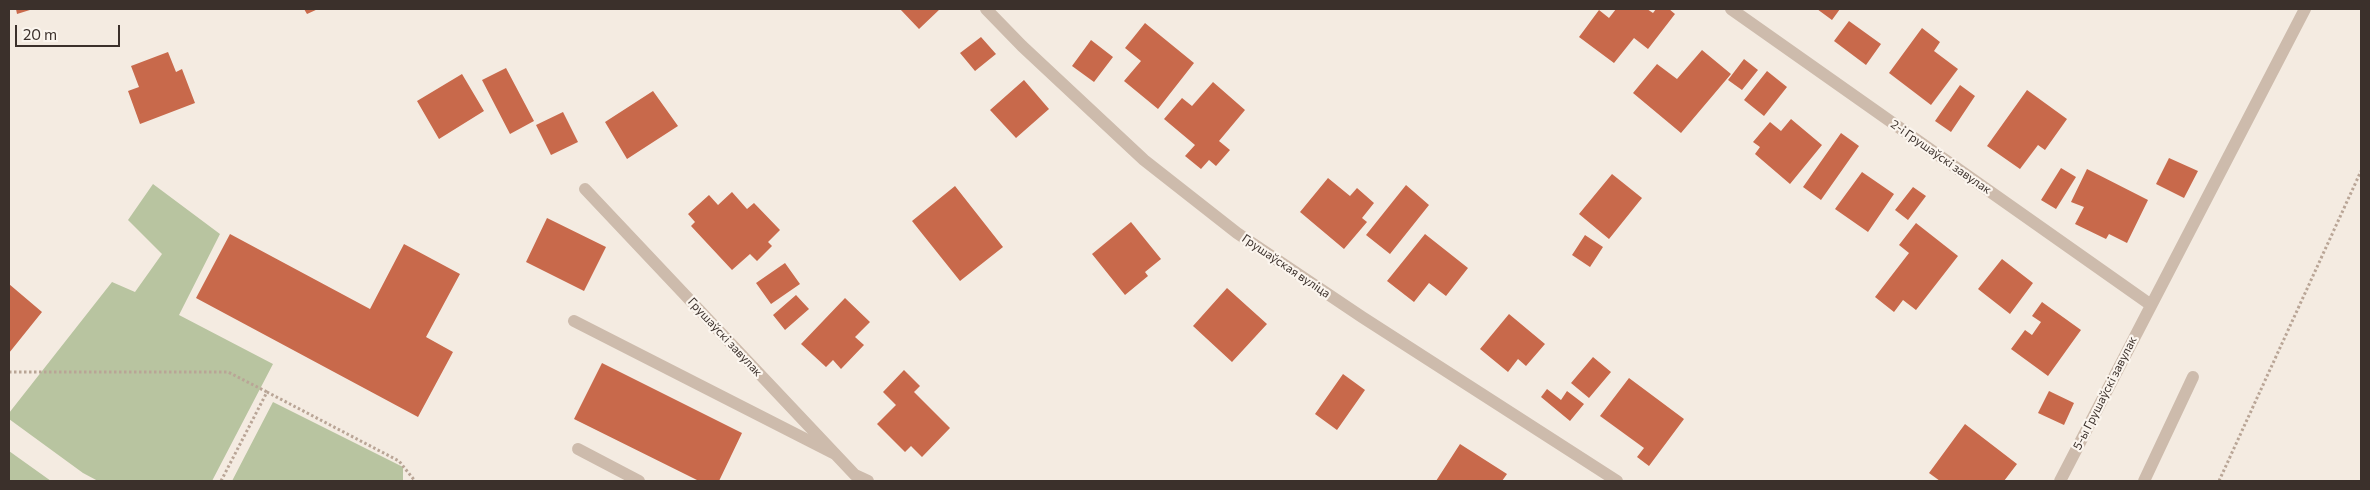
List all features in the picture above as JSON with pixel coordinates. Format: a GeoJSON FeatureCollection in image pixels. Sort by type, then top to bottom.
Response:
{"type":"FeatureCollection","features":[{"type":"Feature","properties":{"kind":"street","name":"Грушаўская вуліца"},"geometry":{"type":"LineString","coordinates":[[986,9],[1022,46],[1144,160],[1237,233],[1362,317],[1617,481]]}},
{"type":"Feature","properties":{"kind":"street","name":"2-і Грушаўскі завулак"},"geometry":{"type":"LineString","coordinates":[[1731,9],[2151,305]]}},
{"type":"Feature","properties":{"kind":"street","name":"5-ы Грушаўскі завулак"},"geometry":{"type":"LineString","coordinates":[[2060,481],[2305,9]]}},
{"type":"Feature","properties":{"kind":"street","name":"Грушаўскі завулак"},"geometry":{"type":"LineString","coordinates":[[585,189],[835,454],[853,478],[868,481]]}},
{"type":"Feature","properties":{"kind":"street"},"geometry":{"type":"LineString","coordinates":[[574,321],[835,454]]}},
{"type":"Feature","properties":{"kind":"street"},"geometry":{"type":"LineString","coordinates":[[2144,481],[2193,377]]}},
{"type":"Feature","properties":{"kind":"street"},"geometry":{"type":"LineString","coordinates":[[578,449],[640,481]]}},
{"type":"Feature","properties":{"kind":"path"},"geometry":{"type":"LineString","coordinates":[[2219,481],[2361,171]]}},
{"type":"Feature","properties":{"kind":"path"},"geometry":{"type":"LineString","coordinates":[[9,372],[228,372],[399,461],[415,481]]}},
{"type":"Feature","properties":{"kind":"path"},"geometry":{"type":"LineString","coordinates":[[221,481],[267,392]]}},
{"type":"Feature","properties":{"kind":"green space"},"geometry":{"type":"Polygon","coordinates":[[[153,184],[220,234],[179,315],[273,364],[212,481],[98,481],[83,473],[9,419],[9,413],[112,282],[135,292],[162,254],[128,220],[153,184]]]}},
{"type":"Feature","properties":{"kind":"green space"},"geometry":{"type":"Polygon","coordinates":[[[273,402],[403,467],[403,481],[232,481],[273,402]]]}},
{"type":"Feature","properties":{"kind":"green space"},"geometry":{"type":"Polygon","coordinates":[[[9,451],[51,481],[9,481],[9,451]]]}},
{"type":"Feature","properties":{"kind":"building"},"geometry":{"type":"Polygon","coordinates":[[[16,9],[33,9],[17,14],[16,9]]]}},
{"type":"Feature","properties":{"kind":"building"},"geometry":{"type":"Polygon","coordinates":[[[304,9],[318,9],[307,14],[304,9]]]}},
{"type":"Feature","properties":{"kind":"building"},"geometry":{"type":"Polygon","coordinates":[[[900,9],[940,9],[919,29],[900,9]]]}},
{"type":"Feature","properties":{"kind":"building"},"geometry":{"type":"Polygon","coordinates":[[[1616,9],[1647,9],[1653,13],[1656,9],[1669,9],[1675,14],[1648,49],[1634,38],[1614,63],[1579,37],[1599,10],[1609,18],[1616,9]]]}},
{"type":"Feature","properties":{"kind":"building"},"geometry":{"type":"Polygon","coordinates":[[[1817,9],[1840,9],[1832,20],[1817,9]]]}},
{"type":"Feature","properties":{"kind":"building"},"geometry":{"type":"Polygon","coordinates":[[[1849,21],[1881,44],[1866,65],[1834,41],[1849,21]]]}},
{"type":"Feature","properties":{"kind":"building"},"geometry":{"type":"Polygon","coordinates":[[[1145,23],[1194,63],[1158,109],[1124,81],[1141,61],[1125,48],[1145,23]]]}},
{"type":"Feature","properties":{"kind":"building"},"geometry":{"type":"Polygon","coordinates":[[[1922,28],[1940,42],[1934,51],[1958,69],[1931,105],[1889,73],[1922,28]]]}},
{"type":"Feature","properties":{"kind":"building"},"geometry":{"type":"Polygon","coordinates":[[[981,37],[996,54],[975,71],[960,53],[981,37]]]}},
{"type":"Feature","properties":{"kind":"building"},"geometry":{"type":"Polygon","coordinates":[[[1091,40],[1113,57],[1094,82],[1072,66],[1091,40]]]}},
{"type":"Feature","properties":{"kind":"building"},"geometry":{"type":"Polygon","coordinates":[[[1702,50],[1731,74],[1681,133],[1633,93],[1657,64],[1677,79],[1702,50]]]}},
{"type":"Feature","properties":{"kind":"building"},"geometry":{"type":"Polygon","coordinates":[[[168,52],[176,72],[182,69],[195,103],[140,124],[128,91],[139,87],[131,66],[168,52]]]}},
{"type":"Feature","properties":{"kind":"building"},"geometry":{"type":"Polygon","coordinates":[[[1744,59],[1758,70],[1742,90],[1728,80],[1744,59]]]}},
{"type":"Feature","properties":{"kind":"building"},"geometry":{"type":"Polygon","coordinates":[[[506,68],[534,121],[510,134],[482,80],[506,68]]]}},
{"type":"Feature","properties":{"kind":"building"},"geometry":{"type":"Polygon","coordinates":[[[1767,71],[1787,87],[1764,116],[1744,100],[1767,71]]]}},
{"type":"Feature","properties":{"kind":"building"},"geometry":{"type":"Polygon","coordinates":[[[462,74],[484,111],[439,139],[417,101],[462,74]]]}},
{"type":"Feature","properties":{"kind":"building"},"geometry":{"type":"Polygon","coordinates":[[[1024,80],[1049,109],[1016,138],[990,110],[1024,80]]]}},
{"type":"Feature","properties":{"kind":"building"},"geometry":{"type":"Polygon","coordinates":[[[1213,82],[1245,110],[1219,141],[1230,150],[1216,166],[1209,160],[1201,169],[1185,156],[1195,145],[1164,119],[1182,98],[1192,106],[1213,82]]]}},
{"type":"Feature","properties":{"kind":"building"},"geometry":{"type":"Polygon","coordinates":[[[1960,85],[1975,96],[1951,132],[1935,121],[1960,85]]]}},
{"type":"Feature","properties":{"kind":"building"},"geometry":{"type":"Polygon","coordinates":[[[2027,90],[2067,119],[2045,150],[2038,145],[2020,169],[1987,146],[2027,90]]]}},
{"type":"Feature","properties":{"kind":"building"},"geometry":{"type":"Polygon","coordinates":[[[653,91],[678,126],[627,159],[605,122],[653,91]]]}},
{"type":"Feature","properties":{"kind":"building"},"geometry":{"type":"Polygon","coordinates":[[[563,112],[578,142],[551,155],[536,125],[563,112]]]}},
{"type":"Feature","properties":{"kind":"building"},"geometry":{"type":"Polygon","coordinates":[[[1791,119],[1822,145],[1790,184],[1755,154],[1760,147],[1753,142],[1770,122],[1781,131],[1791,119]]]}},
{"type":"Feature","properties":{"kind":"building"},"geometry":{"type":"Polygon","coordinates":[[[1841,133],[1859,146],[1821,200],[1803,187],[1841,133]]]}},
{"type":"Feature","properties":{"kind":"building"},"geometry":{"type":"Polygon","coordinates":[[[2169,158],[2198,171],[2184,198],[2156,184],[2169,158]]]}},
{"type":"Feature","properties":{"kind":"building"},"geometry":{"type":"Polygon","coordinates":[[[2061,168],[2076,177],[2056,209],[2041,200],[2061,168]]]}},
{"type":"Feature","properties":{"kind":"building"},"geometry":{"type":"Polygon","coordinates":[[[2087,169],[2148,200],[2127,243],[2109,234],[2106,239],[2075,224],[2084,207],[2071,202],[2087,169]]]}},
{"type":"Feature","properties":{"kind":"building"},"geometry":{"type":"Polygon","coordinates":[[[1862,172],[1894,194],[1868,232],[1835,209],[1862,172]]]}},
{"type":"Feature","properties":{"kind":"building"},"geometry":{"type":"Polygon","coordinates":[[[1612,174],[1642,198],[1609,239],[1579,214],[1612,174]]]}},
{"type":"Feature","properties":{"kind":"building"},"geometry":{"type":"Polygon","coordinates":[[[1328,178],[1350,196],[1357,188],[1374,203],[1362,218],[1367,222],[1344,249],[1300,212],[1328,178]]]}},
{"type":"Feature","properties":{"kind":"building"},"geometry":{"type":"Polygon","coordinates":[[[1406,185],[1429,205],[1390,254],[1366,235],[1406,185]]]}},
{"type":"Feature","properties":{"kind":"building"},"geometry":{"type":"Polygon","coordinates":[[[955,186],[1003,247],[960,281],[912,221],[955,186]]]}},
{"type":"Feature","properties":{"kind":"building"},"geometry":{"type":"Polygon","coordinates":[[[1913,187],[1926,196],[1908,220],[1895,210],[1913,187]]]}},
{"type":"Feature","properties":{"kind":"building"},"geometry":{"type":"Polygon","coordinates":[[[732,192],[747,209],[754,203],[780,230],[768,242],[772,246],[757,261],[750,254],[732,270],[691,226],[695,222],[688,214],[709,195],[718,205],[732,192]]]}},
{"type":"Feature","properties":{"kind":"building"},"geometry":{"type":"Polygon","coordinates":[[[547,218],[606,247],[584,291],[526,262],[547,218]]]}},
{"type":"Feature","properties":{"kind":"building"},"geometry":{"type":"Polygon","coordinates":[[[1131,222],[1161,259],[1145,272],[1148,276],[1125,295],[1092,254],[1131,222]]]}},
{"type":"Feature","properties":{"kind":"building"},"geometry":{"type":"Polygon","coordinates":[[[1916,223],[1958,256],[1916,310],[1903,300],[1894,312],[1875,297],[1909,253],[1899,245],[1916,223]]]}},
{"type":"Feature","properties":{"kind":"building"},"geometry":{"type":"Polygon","coordinates":[[[230,234],[370,309],[404,244],[460,274],[426,337],[453,352],[418,417],[196,298],[230,234]]]}},
{"type":"Feature","properties":{"kind":"building"},"geometry":{"type":"Polygon","coordinates":[[[1425,234],[1468,268],[1446,296],[1429,283],[1414,302],[1387,281],[1425,234]]]}},
{"type":"Feature","properties":{"kind":"building"},"geometry":{"type":"Polygon","coordinates":[[[1585,235],[1603,247],[1590,267],[1572,255],[1585,235]]]}},
{"type":"Feature","properties":{"kind":"building"},"geometry":{"type":"Polygon","coordinates":[[[2002,259],[2033,283],[2010,314],[1978,289],[2002,259]]]}},
{"type":"Feature","properties":{"kind":"building"},"geometry":{"type":"Polygon","coordinates":[[[785,263],[800,284],[771,304],[756,283],[785,263]]]}},
{"type":"Feature","properties":{"kind":"building"},"geometry":{"type":"Polygon","coordinates":[[[9,284],[42,312],[9,353],[9,284]]]}},
{"type":"Feature","properties":{"kind":"building"},"geometry":{"type":"Polygon","coordinates":[[[1227,288],[1267,324],[1232,362],[1193,326],[1227,288]]]}},
{"type":"Feature","properties":{"kind":"building"},"geometry":{"type":"Polygon","coordinates":[[[796,295],[809,309],[785,330],[773,315],[796,295]]]}},
{"type":"Feature","properties":{"kind":"building"},"geometry":{"type":"Polygon","coordinates":[[[845,298],[870,322],[855,337],[864,345],[841,369],[833,360],[826,367],[801,344],[845,298]]]}},
{"type":"Feature","properties":{"kind":"building"},"geometry":{"type":"Polygon","coordinates":[[[2042,302],[2081,330],[2048,376],[2011,349],[2025,330],[2032,335],[2041,322],[2032,316],[2042,302]]]}},
{"type":"Feature","properties":{"kind":"building"},"geometry":{"type":"Polygon","coordinates":[[[1509,314],[1545,344],[1526,366],[1518,359],[1508,372],[1480,349],[1509,314]]]}},
{"type":"Feature","properties":{"kind":"building"},"geometry":{"type":"Polygon","coordinates":[[[1593,357],[1611,372],[1589,398],[1571,383],[1593,357]]]}},
{"type":"Feature","properties":{"kind":"building"},"geometry":{"type":"Polygon","coordinates":[[[602,363],[742,433],[719,481],[699,481],[574,419],[602,363]]]}},
{"type":"Feature","properties":{"kind":"building"},"geometry":{"type":"Polygon","coordinates":[[[904,370],[920,386],[914,392],[950,428],[922,457],[911,446],[905,452],[877,424],[896,405],[883,392],[904,370]]]}},
{"type":"Feature","properties":{"kind":"building"},"geometry":{"type":"Polygon","coordinates":[[[1343,374],[1365,390],[1337,430],[1315,414],[1343,374]]]}},
{"type":"Feature","properties":{"kind":"building"},"geometry":{"type":"Polygon","coordinates":[[[1629,378],[1684,419],[1649,466],[1637,457],[1644,448],[1600,416],[1629,378]]]}},
{"type":"Feature","properties":{"kind":"building"},"geometry":{"type":"Polygon","coordinates":[[[1547,389],[1561,400],[1567,391],[1584,404],[1570,421],[1541,397],[1547,389]]]}},
{"type":"Feature","properties":{"kind":"building"},"geometry":{"type":"Polygon","coordinates":[[[2049,391],[2074,403],[2064,425],[2038,413],[2049,391]]]}},
{"type":"Feature","properties":{"kind":"building"},"geometry":{"type":"Polygon","coordinates":[[[1965,424],[2017,464],[2004,481],[1940,481],[1929,473],[1965,424]]]}},
{"type":"Feature","properties":{"kind":"building"},"geometry":{"type":"Polygon","coordinates":[[[1460,444],[1507,474],[1502,481],[1436,481],[1460,444]]]}}]}
